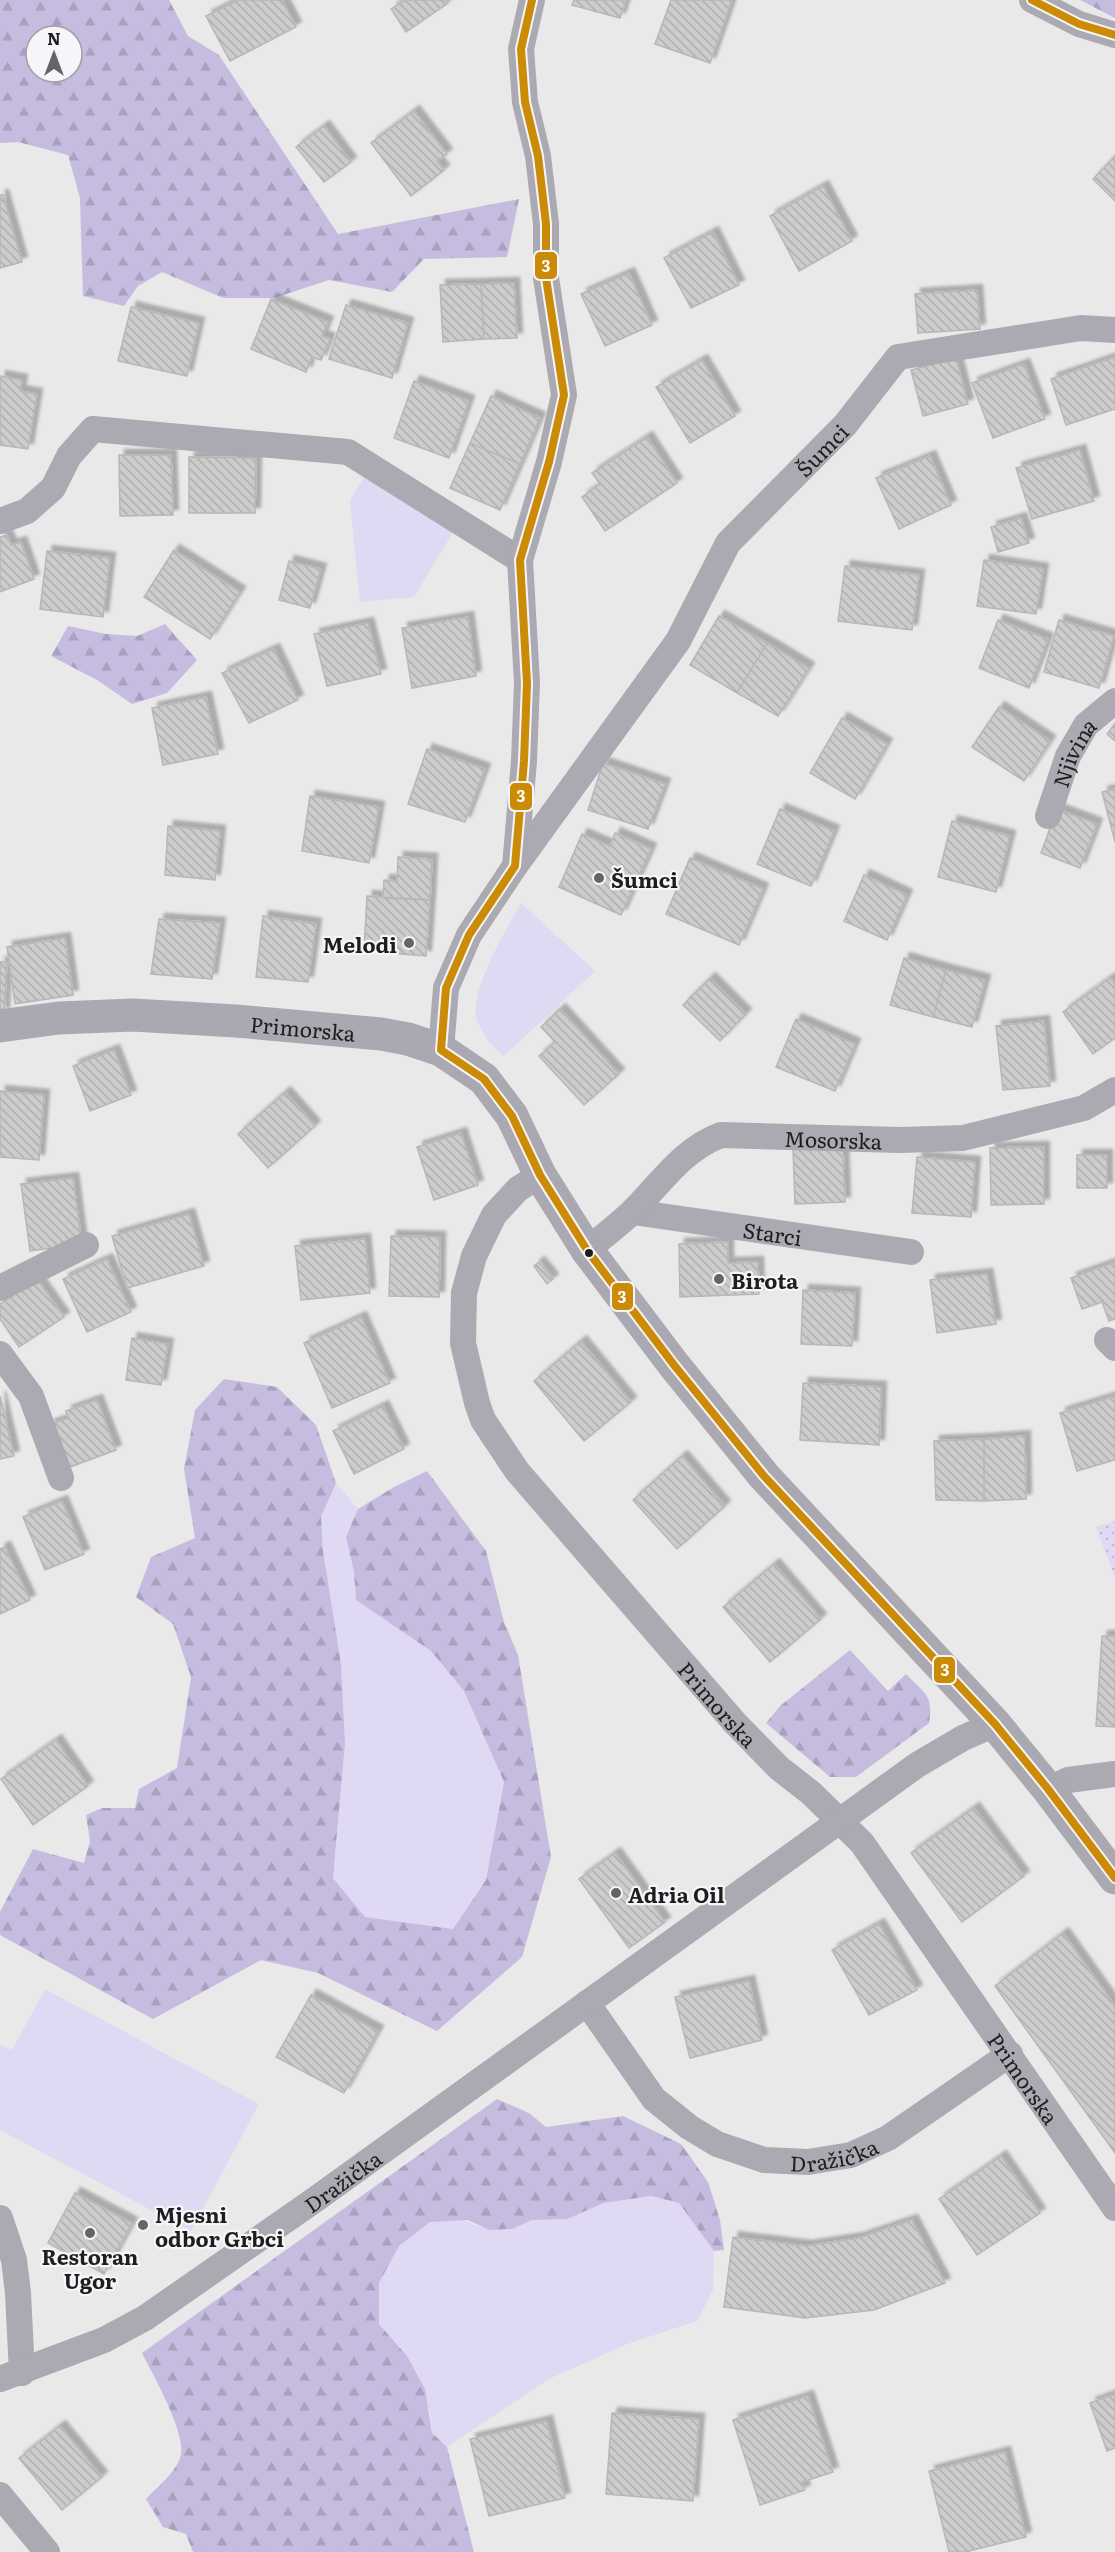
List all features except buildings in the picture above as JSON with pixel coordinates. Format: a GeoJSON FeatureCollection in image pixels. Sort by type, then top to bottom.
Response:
{"type":"FeatureCollection","features":[{"type":"Feature","properties":{"kind":"street"},"geometry":{"type":"LineString","coordinates":[[515,866],[524,761],[527,683],[520,560],[549,462],[564,395],[546,278],[546,224],[538,156],[525,102],[522,49],[532,0]]}},
{"type":"Feature","properties":{"kind":"street"},"geometry":{"type":"LineString","coordinates":[[1032,0],[1079,24],[1115,35]]}},
{"type":"Feature","properties":{"kind":"street","name":"Šumci"},"geometry":{"type":"LineString","coordinates":[[441,1050],[446,988],[469,935],[515,866],[678,641],[728,543],[845,425],[898,357],[1081,328],[1115,330]]}},
{"type":"Feature","properties":{"kind":"street"},"geometry":{"type":"LineString","coordinates":[[0,521],[27,511],[53,488],[69,456],[93,429],[348,452],[520,560]]}},
{"type":"Feature","properties":{"kind":"street","name":"Njivina"},"geometry":{"type":"LineString","coordinates":[[1048,816],[1068,756],[1086,725],[1115,701]]}},
{"type":"Feature","properties":{"kind":"street","name":"Primorska"},"geometry":{"type":"LineString","coordinates":[[0,1026],[59,1018],[133,1015],[236,1020],[381,1034],[408,1039],[441,1050],[484,1079],[512,1116],[540,1174],[587,1250],[674,1365],[764,1476],[994,1724],[1048,1789],[1115,1878]]}},
{"type":"Feature","properties":{"kind":"street","name":"Mosorska"},"geometry":{"type":"LineString","coordinates":[[587,1250],[633,1212],[669,1170],[706,1140],[721,1135],[900,1140],[963,1138],[1084,1108],[1115,1090]]}},
{"type":"Feature","properties":{"kind":"street","name":"Primorska"},"geometry":{"type":"LineString","coordinates":[[540,1174],[518,1189],[494,1215],[474,1256],[464,1293],[463,1342],[483,1420],[517,1471],[735,1723],[779,1768],[811,1793],[862,1843],[1115,2208]]}},
{"type":"Feature","properties":{"kind":"street","name":"Starci"},"geometry":{"type":"LineString","coordinates":[[633,1212],[911,1252]]}},
{"type":"Feature","properties":{"kind":"street"},"geometry":{"type":"LineString","coordinates":[[0,1288],[86,1245]]}},
{"type":"Feature","properties":{"kind":"street"},"geometry":{"type":"LineString","coordinates":[[0,1354],[31,1396],[61,1478]]}},
{"type":"Feature","properties":{"kind":"street","name":"Dražička"},"geometry":{"type":"LineString","coordinates":[[0,2218],[14,2260],[18,2292],[11,2376],[104,2340],[145,2318],[250,2246],[917,1765],[963,1738],[994,1724]]}},
{"type":"Feature","properties":{"kind":"street"},"geometry":{"type":"LineString","coordinates":[[1048,1789],[1068,1780],[1115,1774]]}},
{"type":"Feature","properties":{"kind":"street","name":"Dražička"},"geometry":{"type":"LineString","coordinates":[[587,2003],[654,2099],[689,2127],[717,2144],[764,2160],[808,2162],[851,2155],[888,2139],[1010,2054]]}},
{"type":"Feature","properties":{"kind":"street"},"geometry":{"type":"LineString","coordinates":[[0,2495],[47,2552]]}},
{"type":"Feature","properties":{"kind":"shaded area"},"geometry":{"type":"Polygon","coordinates":[[[365,476],[455,529],[414,597],[360,602],[350,500],[365,476]]]}},
{"type":"Feature","properties":{"kind":"shaded area"},"geometry":{"type":"Polygon","coordinates":[[[521,903],[595,971],[504,1056],[493,1046],[478,1023],[477,997],[489,963],[521,903]]]}},
{"type":"Feature","properties":{"kind":"shaded area"},"geometry":{"type":"Polygon","coordinates":[[[336,1483],[358,1509],[346,1537],[354,1572],[356,1600],[431,1651],[464,1691],[504,1782],[486,1880],[453,1929],[365,1917],[333,1878],[345,1743],[341,1664],[323,1551],[321,1517],[336,1483]]]}},
{"type":"Feature","properties":{"kind":"shaded area"},"geometry":{"type":"Polygon","coordinates":[[[1115,1521],[1115,1577],[1096,1527],[1115,1521]]]}},
{"type":"Feature","properties":{"kind":"shaded area"},"geometry":{"type":"Polygon","coordinates":[[[45,1989],[259,2104],[191,2231],[0,2130],[0,2045],[12,2050],[45,1989]]]}},
{"type":"Feature","properties":{"kind":"shaded area"},"geometry":{"type":"Polygon","coordinates":[[[651,2196],[679,2203],[714,2251],[713,2290],[697,2321],[627,2344],[549,2379],[447,2447],[432,2433],[430,2411],[407,2356],[379,2324],[379,2283],[399,2246],[430,2222],[463,2220],[489,2230],[512,2229],[532,2220],[567,2219],[604,2203],[651,2196]]]}},
{"type":"Feature","properties":{"kind":"green space"},"geometry":{"type":"Polygon","coordinates":[[[0,0],[169,0],[188,36],[219,55],[338,234],[519,199],[507,257],[424,259],[392,292],[329,280],[274,298],[223,298],[162,272],[138,286],[124,306],[83,296],[80,198],[68,155],[18,142],[0,143],[0,0]]]}},
{"type":"Feature","properties":{"kind":"green space"},"geometry":{"type":"Polygon","coordinates":[[[1080,0],[1115,0],[1115,18],[1080,0]]]}},
{"type":"Feature","properties":{"kind":"green space"},"geometry":{"type":"Polygon","coordinates":[[[165,624],[197,660],[167,693],[132,704],[97,680],[51,656],[68,626],[106,634],[137,636],[165,624]]]}},
{"type":"Feature","properties":{"kind":"green space"},"geometry":{"type":"Polygon","coordinates":[[[224,1379],[277,1387],[316,1425],[336,1483],[321,1517],[323,1551],[341,1664],[345,1743],[333,1878],[365,1917],[453,1929],[486,1880],[504,1782],[464,1691],[431,1651],[356,1600],[354,1572],[346,1537],[358,1509],[394,1487],[427,1471],[486,1551],[504,1622],[518,1655],[551,1857],[522,1957],[437,2031],[318,1973],[261,1960],[153,2019],[0,1935],[0,1912],[33,1849],[84,1863],[90,1841],[86,1815],[102,1808],[135,1808],[139,1789],[177,1768],[191,1677],[173,1624],[136,1597],[151,1557],[195,1538],[184,1469],[195,1410],[224,1379]]]}},
{"type":"Feature","properties":{"kind":"green space"},"geometry":{"type":"Polygon","coordinates":[[[850,1650],[888,1691],[906,1674],[923,1690],[929,1700],[929,1723],[856,1777],[830,1777],[766,1723],[780,1706],[850,1650]]]}},
{"type":"Feature","properties":{"kind":"green space"},"geometry":{"type":"Polygon","coordinates":[[[497,2099],[529,2113],[546,2127],[623,2116],[681,2144],[708,2182],[720,2220],[724,2250],[714,2251],[679,2203],[651,2196],[604,2203],[567,2219],[532,2220],[512,2229],[489,2230],[468,2220],[430,2222],[399,2246],[379,2283],[379,2324],[407,2356],[425,2389],[432,2433],[447,2447],[474,2552],[193,2552],[186,2534],[163,2527],[146,2499],[176,2467],[181,2454],[181,2444],[167,2403],[142,2353],[497,2099]]]}},
{"type":"Feature","properties":{"kind":"transit line","name":"3"},"geometry":{"type":"LineString","coordinates":[[532,0],[521,49],[525,102],[538,156],[546,224],[546,278],[564,395],[549,462],[520,560],[527,683],[524,761],[515,866],[469,935],[446,988],[441,1050],[484,1079],[512,1116],[540,1175],[587,1250],[674,1365],[764,1476],[995,1724],[1048,1789],[1115,1878]]}},
{"type":"Feature","properties":{"kind":"transit line","name":"3"},"geometry":{"type":"LineString","coordinates":[[1032,0],[1079,24],[1115,35]]}},
{"type":"Feature","properties":{"kind":"place","name":"Šumci"},"geometry":{"type":"Point","coordinates":[599,878]}},
{"type":"Feature","properties":{"kind":"place","name":"Melodi"},"geometry":{"type":"Point","coordinates":[409,943]}},
{"type":"Feature","properties":{"kind":"place","name":"Birota"},"geometry":{"type":"Point","coordinates":[719,1279]}},
{"type":"Feature","properties":{"kind":"place","name":"Adria Oil"},"geometry":{"type":"Point","coordinates":[616,1893]}},
{"type":"Feature","properties":{"kind":"place","name":"Mjesni odbor Grbci"},"geometry":{"type":"Point","coordinates":[143,2225]}},
{"type":"Feature","properties":{"kind":"place","name":"Restoran Ugor"},"geometry":{"type":"Point","coordinates":[90,2233]}}]}
